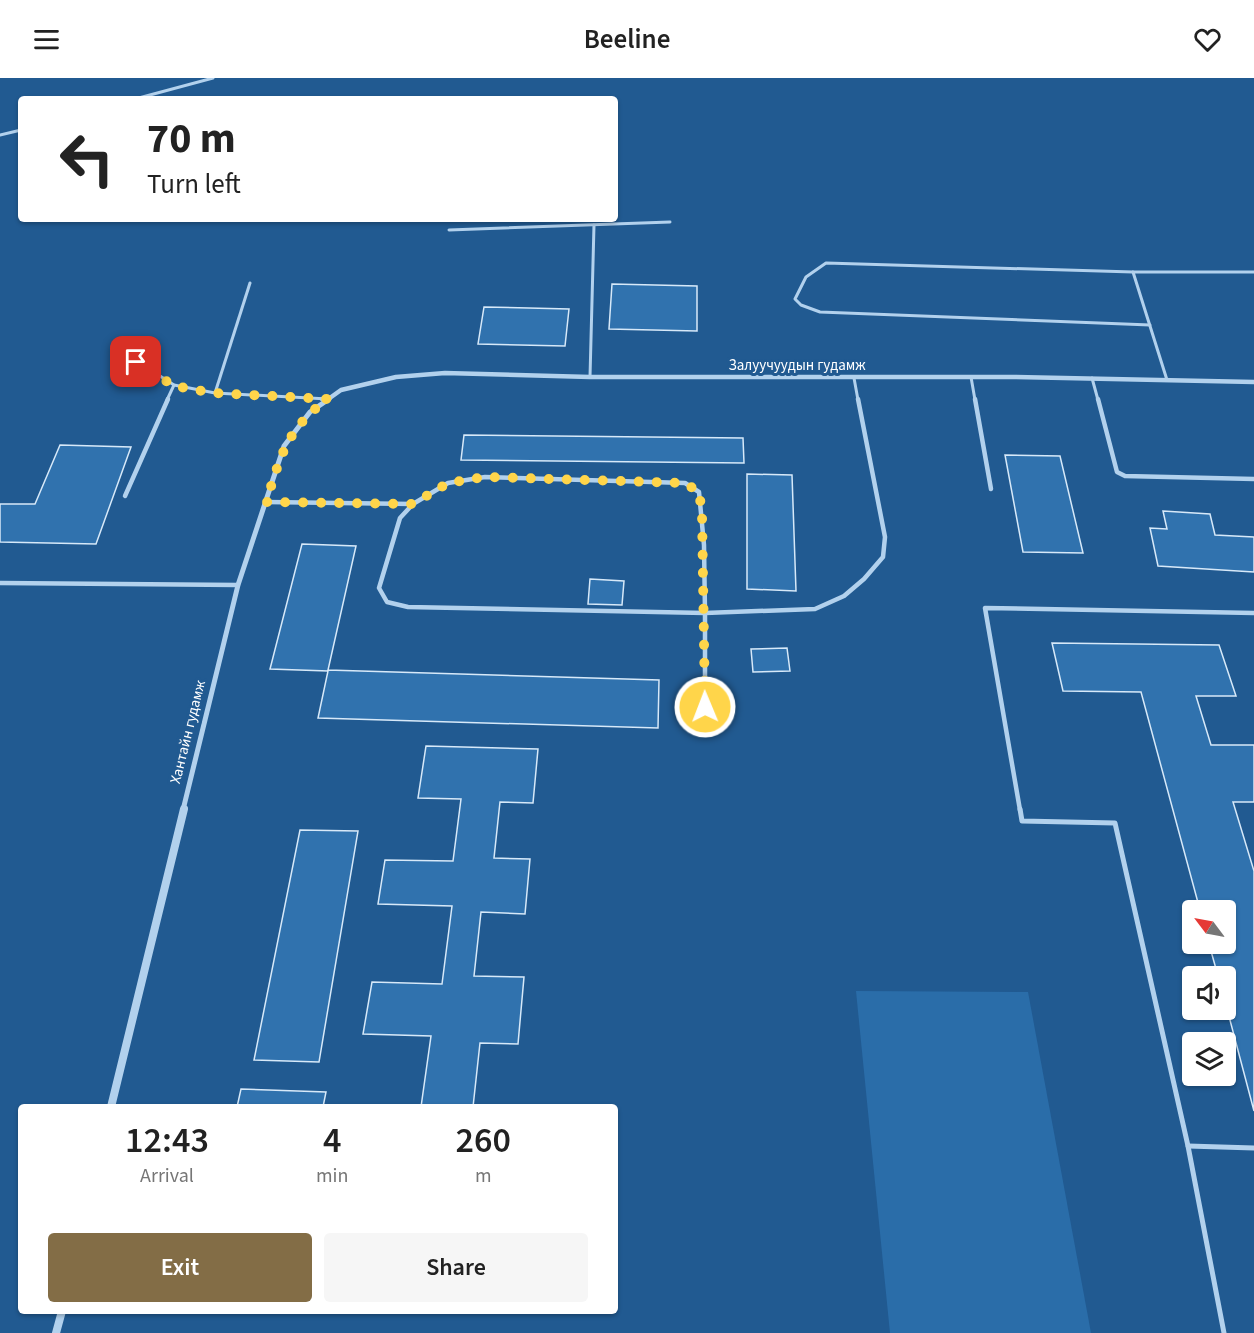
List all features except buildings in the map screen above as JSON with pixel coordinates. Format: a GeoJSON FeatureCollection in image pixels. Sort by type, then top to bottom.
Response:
{"type":"FeatureCollection","features":[{"type":"Feature","properties":{"kind":"street","name":"Залуучуудын гудамж"},"geometry":{"type":"LineString","coordinates":[[342,390],[396,377],[445,373],[590,377],[972,377],[1254,382]]}},
{"type":"Feature","properties":{"kind":"street","name":"Хантайн гудамж"},"geometry":{"type":"LineString","coordinates":[[112,1104],[238,585],[284,446],[310,412],[342,390]]}},
{"type":"Feature","properties":{"kind":"street"},"geometry":{"type":"LineString","coordinates":[[56,1333],[61,1314]]}},
{"type":"Feature","properties":{"kind":"lane"},"geometry":{"type":"LineString","coordinates":[[146,96],[213,78]]}},
{"type":"Feature","properties":{"kind":"lane"},"geometry":{"type":"LineString","coordinates":[[0,135],[18,130]]}},
{"type":"Feature","properties":{"kind":"lane"},"geometry":{"type":"LineString","coordinates":[[449,230],[670,222]]}},
{"type":"Feature","properties":{"kind":"lane"},"geometry":{"type":"LineString","coordinates":[[590,377],[594,225]]}},
{"type":"Feature","properties":{"kind":"lane"},"geometry":{"type":"LineString","coordinates":[[1150,325],[820,312],[801,305],[795,298],[803,279],[815,268],[826,263],[1133,272],[1254,272]]}},
{"type":"Feature","properties":{"kind":"lane"},"geometry":{"type":"LineString","coordinates":[[1133,272],[1167,380]]}},
{"type":"Feature","properties":{"kind":"lane"},"geometry":{"type":"LineString","coordinates":[[214,393],[250,283]]}},
{"type":"Feature","properties":{"kind":"lane"},"geometry":{"type":"LineString","coordinates":[[118,350],[174,386],[214,393],[328,399]]}},
{"type":"Feature","properties":{"kind":"lane"},"geometry":{"type":"LineString","coordinates":[[972,377],[991,489]]}},
{"type":"Feature","properties":{"kind":"lane"},"geometry":{"type":"LineString","coordinates":[[705,707],[704,613],[702,513],[699,492],[685,483],[485,477],[448,483],[413,504],[400,518],[379,588],[387,602],[408,607],[704,613],[815,609],[844,596],[864,579],[883,557],[885,537],[854,378]]}},
{"type":"Feature","properties":{"kind":"lane"},"geometry":{"type":"LineString","coordinates":[[1092,378],[1117,472],[1125,476],[1254,479]]}},
{"type":"Feature","properties":{"kind":"lane"},"geometry":{"type":"LineString","coordinates":[[125,496],[174,386]]}},
{"type":"Feature","properties":{"kind":"lane"},"geometry":{"type":"LineString","coordinates":[[266,502],[413,504]]}},
{"type":"Feature","properties":{"kind":"lane"},"geometry":{"type":"LineString","coordinates":[[0,583],[238,585]]}},
{"type":"Feature","properties":{"kind":"lane"},"geometry":{"type":"LineString","coordinates":[[1224,1333],[1188,1146],[1115,823],[1022,821],[985,608],[1254,613]]}},
{"type":"Feature","properties":{"kind":"lane"},"geometry":{"type":"LineString","coordinates":[[1188,1146],[1254,1148]]}},
{"type":"Feature","properties":{"kind":"shaded area"},"geometry":{"type":"Polygon","coordinates":[[[856,991],[1028,992],[1091,1333],[890,1333],[856,991]]]}},
{"type":"Feature","properties":{"kind":"route"},"geometry":{"type":"LineString","coordinates":[[136,362],[174,386],[214,393],[328,399],[310,412],[284,446],[266,502],[413,504],[448,483],[485,477],[685,483],[699,492],[702,513],[705,707]]}}]}
